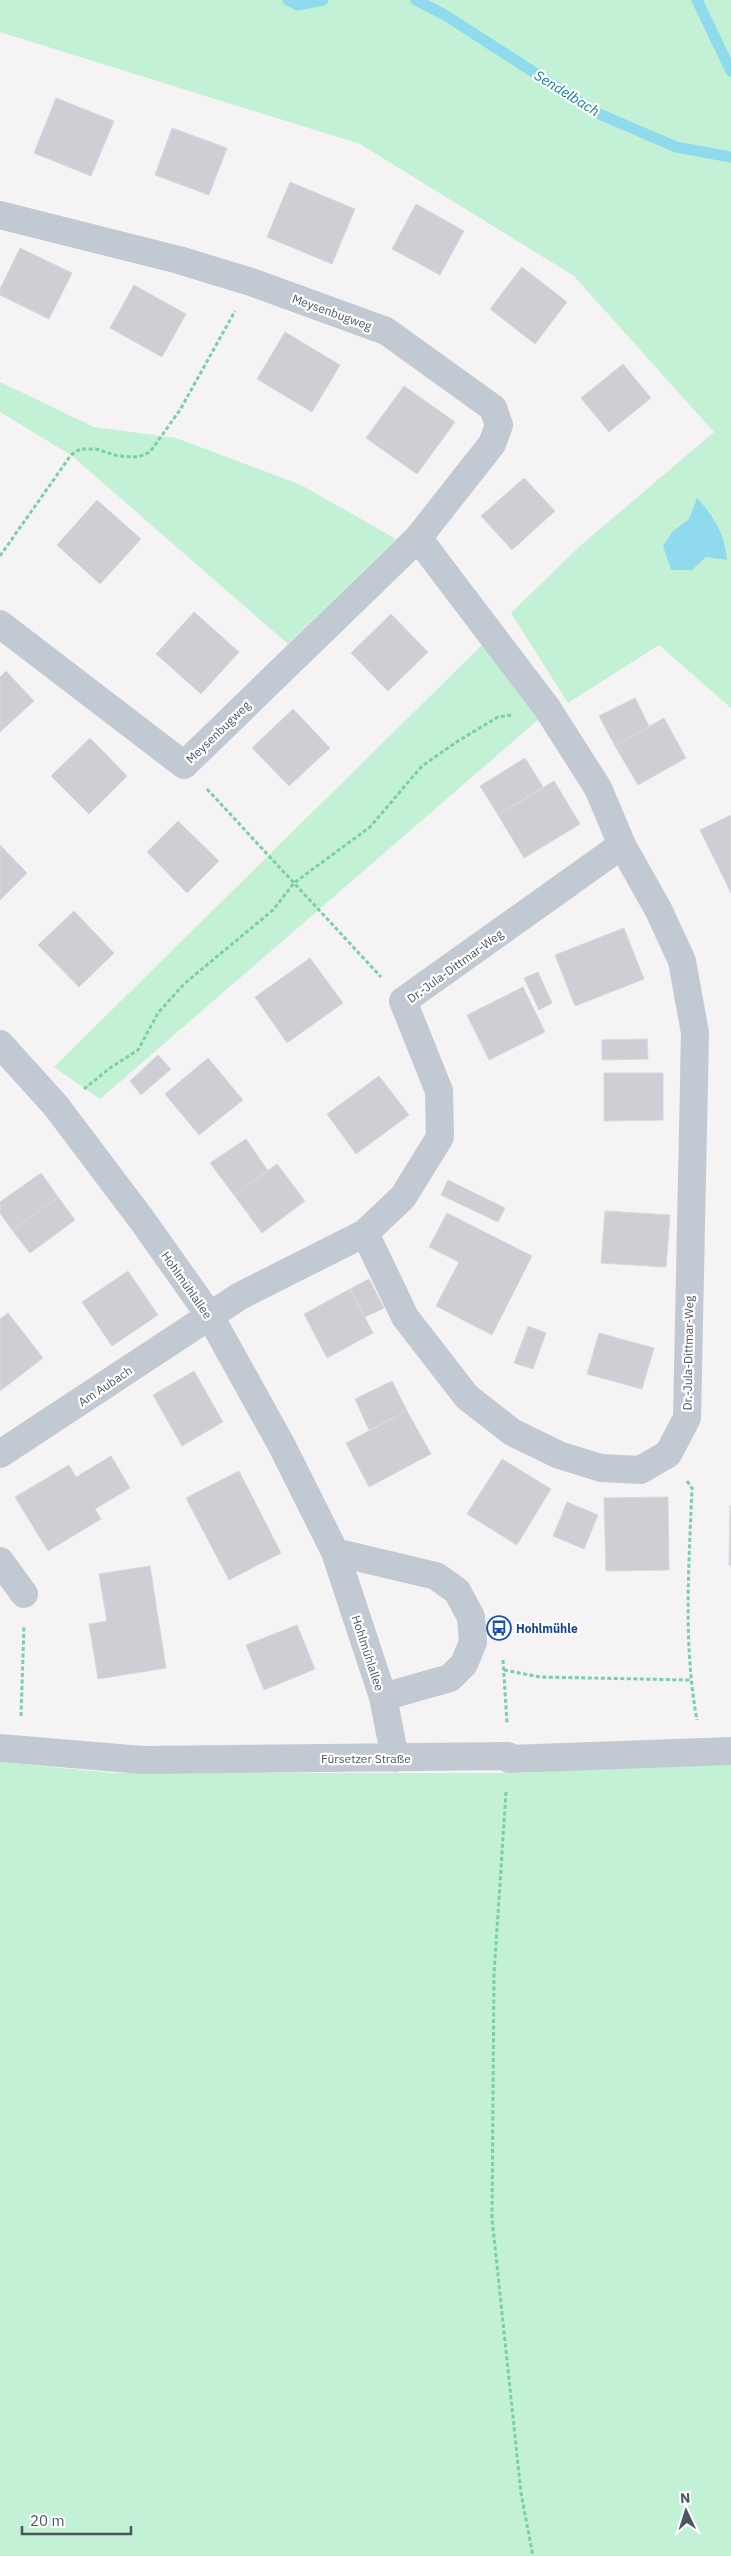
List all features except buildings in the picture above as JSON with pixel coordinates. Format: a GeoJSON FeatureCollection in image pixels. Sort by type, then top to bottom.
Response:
{"type":"FeatureCollection","features":[{"type":"Feature","properties":{"kind":"street","name":"Meysenbugweg"},"geometry":{"type":"LineString","coordinates":[[0,216],[179,260],[251,282],[386,331],[494,408],[499,426],[492,444],[418,538],[184,765],[0,624]]}},
{"type":"Feature","properties":{"kind":"street"},"geometry":{"type":"LineString","coordinates":[[418,538],[547,708]]}},
{"type":"Feature","properties":{"kind":"street","name":"Dr.-Jula-Dittmar-Weg"},"geometry":{"type":"LineString","coordinates":[[547,708],[598,788],[622,845],[659,911],[682,961],[695,1033],[687,1418],[668,1454]]}},
{"type":"Feature","properties":{"kind":"street","name":"Dr.-Jula-Dittmar-Weg"},"geometry":{"type":"LineString","coordinates":[[210,1316],[240,1296],[365,1233],[403,1197],[440,1137],[439,1092],[403,1002],[622,845]]}},
{"type":"Feature","properties":{"kind":"street","name":"Hohlmühlallee"},"geometry":{"type":"LineString","coordinates":[[0,1044],[56,1106],[210,1316],[282,1446],[335,1552],[383,1697],[395,1758]]}},
{"type":"Feature","properties":{"kind":"street"},"geometry":{"type":"LineString","coordinates":[[365,1233],[405,1316],[467,1397],[512,1432],[559,1454],[601,1468],[640,1470],[668,1454]]}},
{"type":"Feature","properties":{"kind":"street","name":"Am Aubach"},"geometry":{"type":"LineString","coordinates":[[0,1454],[210,1316]]}},
{"type":"Feature","properties":{"kind":"street","name":"Hohlmühlallee"},"geometry":{"type":"LineString","coordinates":[[335,1552],[436,1576],[457,1591],[471,1617],[473,1642],[464,1664],[450,1678],[383,1697]]}},
{"type":"Feature","properties":{"kind":"street"},"geometry":{"type":"LineString","coordinates":[[0,1561],[24,1594]]}},
{"type":"Feature","properties":{"kind":"street","name":"Fürsetzer Straße"},"geometry":{"type":"LineString","coordinates":[[10,1748],[142,1760],[508,1758],[703,1754],[731,1751]]}},
{"type":"Feature","properties":{"kind":"path"},"geometry":{"type":"LineString","coordinates":[[0,556],[71,455],[80,449],[96,450],[118,456],[138,457],[150,452],[180,410],[251,282]]}},
{"type":"Feature","properties":{"kind":"path"},"geometry":{"type":"LineString","coordinates":[[56,1106],[81,1092],[110,1068],[138,1050],[158,1012],[184,984],[273,910],[294,883],[370,827],[422,766],[458,740],[498,717],[547,708]]}},
{"type":"Feature","properties":{"kind":"path"},"geometry":{"type":"LineString","coordinates":[[184,765],[403,1002]]}},
{"type":"Feature","properties":{"kind":"path"},"geometry":{"type":"LineString","coordinates":[[668,1454],[692,1488],[688,1604],[690,1680],[703,1754]]}},
{"type":"Feature","properties":{"kind":"path"},"geometry":{"type":"LineString","coordinates":[[10,1748],[24,1594]]}},
{"type":"Feature","properties":{"kind":"path"},"geometry":{"type":"LineString","coordinates":[[502,1652],[508,1758],[494,1974],[492,2218],[521,2494],[533,2556]]}},
{"type":"Feature","properties":{"kind":"path"},"geometry":{"type":"LineString","coordinates":[[504,1670],[540,1677],[690,1680]]}},
{"type":"Feature","properties":{"kind":"green space"},"geometry":{"type":"Polygon","coordinates":[[[0,0],[731,0],[731,708],[659,645],[568,703],[511,613],[580,546],[714,432],[574,276],[360,144],[0,32],[0,0]],[[698,498],[689,519],[673,531],[692,570],[706,557],[698,498]]]}},
{"type":"Feature","properties":{"kind":"green space"},"geometry":{"type":"Polygon","coordinates":[[[0,382],[94,427],[176,438],[301,485],[396,539],[288,644],[71,455],[0,412],[0,382]]]}},
{"type":"Feature","properties":{"kind":"green space"},"geometry":{"type":"Polygon","coordinates":[[[483,644],[539,719],[100,1099],[54,1067],[483,644]]]}},
{"type":"Feature","properties":{"kind":"green space"},"geometry":{"type":"Polygon","coordinates":[[[731,1757],[731,2556],[0,2556],[0,1762],[114,1773],[524,1773],[731,1757]]]}},
{"type":"Feature","properties":{"kind":"water"},"geometry":{"type":"Polygon","coordinates":[[[697,498],[718,526],[724,542],[727,560],[706,557],[692,570],[671,570],[663,546],[673,531],[689,519],[697,498]]]}},
{"type":"Feature","properties":{"kind":"waterway","name":"Sendelbach"},"geometry":{"type":"LineString","coordinates":[[288,0],[298,5],[323,0]]}},
{"type":"Feature","properties":{"kind":"waterway","name":"Sendelbach"},"geometry":{"type":"LineString","coordinates":[[416,0],[445,15],[597,113],[676,147],[731,157]]}},
{"type":"Feature","properties":{"kind":"waterway"},"geometry":{"type":"LineString","coordinates":[[697,0],[731,71]]}},
{"type":"Feature","properties":{"kind":"place","name":"Hohlmühle"},"geometry":{"type":"Point","coordinates":[499,1628]}}]}
